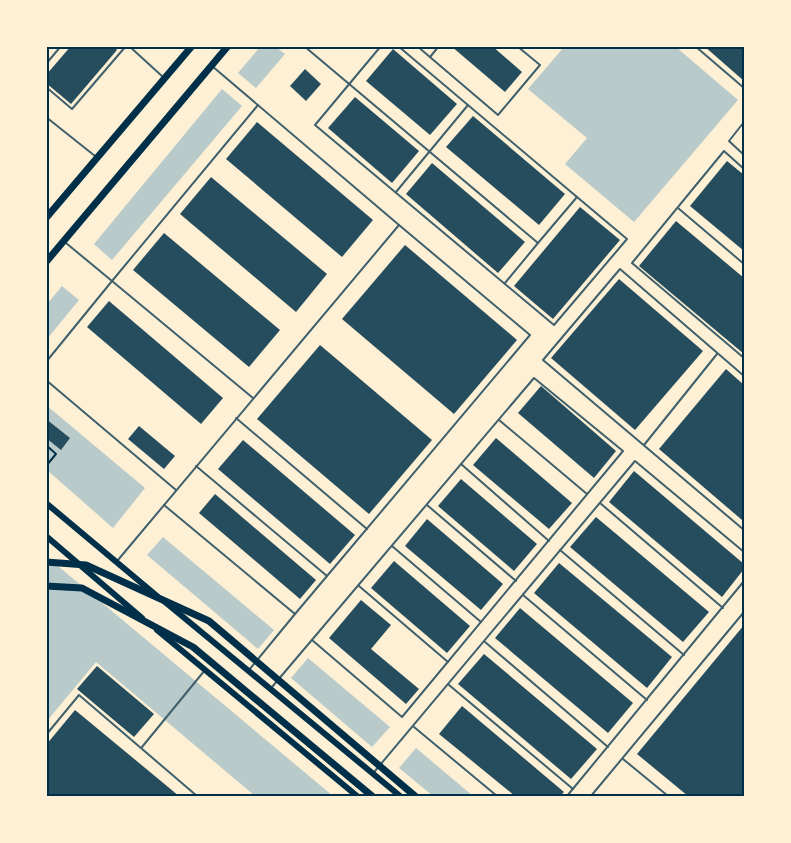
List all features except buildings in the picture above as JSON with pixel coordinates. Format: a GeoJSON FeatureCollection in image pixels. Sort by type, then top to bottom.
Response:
{"type":"FeatureCollection","features":[{"type":"Feature","properties":{"kind":"main road"},"geometry":{"type":"LineString","coordinates":[[46,218],[192,46]]}},
{"type":"Feature","properties":{"kind":"main road"},"geometry":{"type":"LineString","coordinates":[[46,262],[228,46]]}},
{"type":"Feature","properties":{"kind":"main road"},"geometry":{"type":"LineString","coordinates":[[46,503],[400,796]]}},
{"type":"Feature","properties":{"kind":"main road"},"geometry":{"type":"LineString","coordinates":[[46,536],[357,796]]}},
{"type":"Feature","properties":{"kind":"main road"},"geometry":{"type":"LineString","coordinates":[[46,562],[86,565],[208,621],[415,796]]}},
{"type":"Feature","properties":{"kind":"main road"},"geometry":{"type":"LineString","coordinates":[[46,586],[82,588],[193,647],[372,796]]}},
{"type":"Feature","properties":{"kind":"lane"},"geometry":{"type":"LineString","coordinates":[[46,64],[61,46]]}},
{"type":"Feature","properties":{"kind":"lane"},"geometry":{"type":"LineString","coordinates":[[46,87],[72,109],[127,46],[165,78]]}},
{"type":"Feature","properties":{"kind":"lane"},"geometry":{"type":"LineString","coordinates":[[304,46],[538,243]]}},
{"type":"Feature","properties":{"kind":"lane"},"geometry":{"type":"LineString","coordinates":[[381,46],[315,125],[554,325],[627,238],[398,46]]}},
{"type":"Feature","properties":{"kind":"lane"},"geometry":{"type":"LineString","coordinates":[[417,46],[498,115],[540,65],[517,46]]}},
{"type":"Feature","properties":{"kind":"lane"},"geometry":{"type":"LineString","coordinates":[[430,57],[439,46]]}},
{"type":"Feature","properties":{"kind":"lane"},"geometry":{"type":"LineString","coordinates":[[695,46],[744,88]]}},
{"type":"Feature","properties":{"kind":"lane"},"geometry":{"type":"LineString","coordinates":[[212,65],[530,335],[248,671]]}},
{"type":"Feature","properties":{"kind":"lane"},"geometry":{"type":"LineString","coordinates":[[46,362],[258,105]]}},
{"type":"Feature","properties":{"kind":"lane"},"geometry":{"type":"LineString","coordinates":[[396,192],[468,105]]}},
{"type":"Feature","properties":{"kind":"lane"},"geometry":{"type":"LineString","coordinates":[[46,117],[98,157]]}},
{"type":"Feature","properties":{"kind":"lane"},"geometry":{"type":"LineString","coordinates":[[744,122],[729,141],[744,155]]}},
{"type":"Feature","properties":{"kind":"lane"},"geometry":{"type":"LineString","coordinates":[[744,169],[724,151],[632,263],[744,358]]}},
{"type":"Feature","properties":{"kind":"lane"},"geometry":{"type":"LineString","coordinates":[[504,284],[577,197]]}},
{"type":"Feature","properties":{"kind":"lane"},"geometry":{"type":"LineString","coordinates":[[678,208],[744,264]]}},
{"type":"Feature","properties":{"kind":"lane"},"geometry":{"type":"LineString","coordinates":[[116,562],[399,225]]}},
{"type":"Feature","properties":{"kind":"lane"},"geometry":{"type":"LineString","coordinates":[[64,241],[253,398]]}},
{"type":"Feature","properties":{"kind":"lane"},"geometry":{"type":"LineString","coordinates":[[744,376],[620,269],[543,360],[744,530]]}},
{"type":"Feature","properties":{"kind":"lane"},"geometry":{"type":"LineString","coordinates":[[644,445],[718,353]]}},
{"type":"Feature","properties":{"kind":"lane"},"geometry":{"type":"LineString","coordinates":[[270,689],[534,378],[624,451],[402,717],[312,640]]}},
{"type":"Feature","properties":{"kind":"lane"},"geometry":{"type":"LineString","coordinates":[[46,380],[176,490]]}},
{"type":"Feature","properties":{"kind":"lane"},"geometry":{"type":"LineString","coordinates":[[236,418],[367,529]]}},
{"type":"Feature","properties":{"kind":"lane"},"geometry":{"type":"LineString","coordinates":[[499,420],[588,494]]}},
{"type":"Feature","properties":{"kind":"lane"},"geometry":{"type":"LineString","coordinates":[[373,774],[635,461],[744,552]]}},
{"type":"Feature","properties":{"kind":"lane"},"geometry":{"type":"LineString","coordinates":[[461,464],[549,541]]}},
{"type":"Feature","properties":{"kind":"lane"},"geometry":{"type":"LineString","coordinates":[[196,466],[327,576]]}},
{"type":"Feature","properties":{"kind":"lane"},"geometry":{"type":"LineString","coordinates":[[600,503],[723,608]]}},
{"type":"Feature","properties":{"kind":"lane"},"geometry":{"type":"LineString","coordinates":[[426,504],[516,581]]}},
{"type":"Feature","properties":{"kind":"lane"},"geometry":{"type":"LineString","coordinates":[[164,505],[295,614]]}},
{"type":"Feature","properties":{"kind":"lane"},"geometry":{"type":"LineString","coordinates":[[392,546],[481,622]]}},
{"type":"Feature","properties":{"kind":"lane"},"geometry":{"type":"LineString","coordinates":[[560,550],[684,655]]}},
{"type":"Feature","properties":{"kind":"lane"},"geometry":{"type":"LineString","coordinates":[[567,796],[744,581]]}},
{"type":"Feature","properties":{"kind":"lane"},"geometry":{"type":"LineString","coordinates":[[358,585],[448,662]]}},
{"type":"Feature","properties":{"kind":"lane"},"geometry":{"type":"LineString","coordinates":[[523,595],[647,700]]}},
{"type":"Feature","properties":{"kind":"lane"},"geometry":{"type":"LineString","coordinates":[[591,796],[744,612]]}},
{"type":"Feature","properties":{"kind":"lane"},"geometry":{"type":"LineString","coordinates":[[484,641],[608,747]]}},
{"type":"Feature","properties":{"kind":"lane"},"geometry":{"type":"LineString","coordinates":[[141,748],[205,670]]}},
{"type":"Feature","properties":{"kind":"lane"},"geometry":{"type":"LineString","coordinates":[[448,684],[573,789]]}},
{"type":"Feature","properties":{"kind":"lane"},"geometry":{"type":"LineString","coordinates":[[46,735],[79,695],[197,796]]}},
{"type":"Feature","properties":{"kind":"lane"},"geometry":{"type":"LineString","coordinates":[[413,726],[497,796]]}},
{"type":"Feature","properties":{"kind":"lane"},"geometry":{"type":"LineString","coordinates":[[623,759],[668,796]]}},
{"type":"Feature","properties":{"kind":"path"},"geometry":{"type":"LineString","coordinates":[[46,445],[56,454],[46,466]]}},
{"type":"Feature","properties":{"kind":"shaded area"},"geometry":{"type":"Polygon","coordinates":[[[260,47],[276,47],[285,54],[256,88],[238,73],[260,47]]]}},
{"type":"Feature","properties":{"kind":"shaded area"},"geometry":{"type":"Polygon","coordinates":[[[564,47],[676,47],[738,100],[634,222],[565,164],[587,138],[528,89],[564,47]]]}},
{"type":"Feature","properties":{"kind":"shaded area"},"geometry":{"type":"Polygon","coordinates":[[[222,89],[242,106],[112,260],[94,244],[222,89]]]}},
{"type":"Feature","properties":{"kind":"shaded area"},"geometry":{"type":"Polygon","coordinates":[[[62,286],[79,300],[47,339],[47,304],[62,286]]]}},
{"type":"Feature","properties":{"kind":"shaded area"},"geometry":{"type":"Polygon","coordinates":[[[46,405],[145,488],[113,528],[47,470],[46,405]]]}},
{"type":"Feature","properties":{"kind":"shaded area"},"geometry":{"type":"Polygon","coordinates":[[[163,537],[274,630],[258,649],[147,555],[163,537]]]}},
{"type":"Feature","properties":{"kind":"shaded area"},"geometry":{"type":"Polygon","coordinates":[[[46,556],[333,796],[255,796],[96,662],[47,721],[46,556]]]}},
{"type":"Feature","properties":{"kind":"shaded area"},"geometry":{"type":"Polygon","coordinates":[[[308,658],[390,727],[372,747],[291,678],[308,658]]]}},
{"type":"Feature","properties":{"kind":"shaded area"},"geometry":{"type":"Polygon","coordinates":[[[416,748],[473,796],[433,796],[399,768],[416,748]]]}}]}
